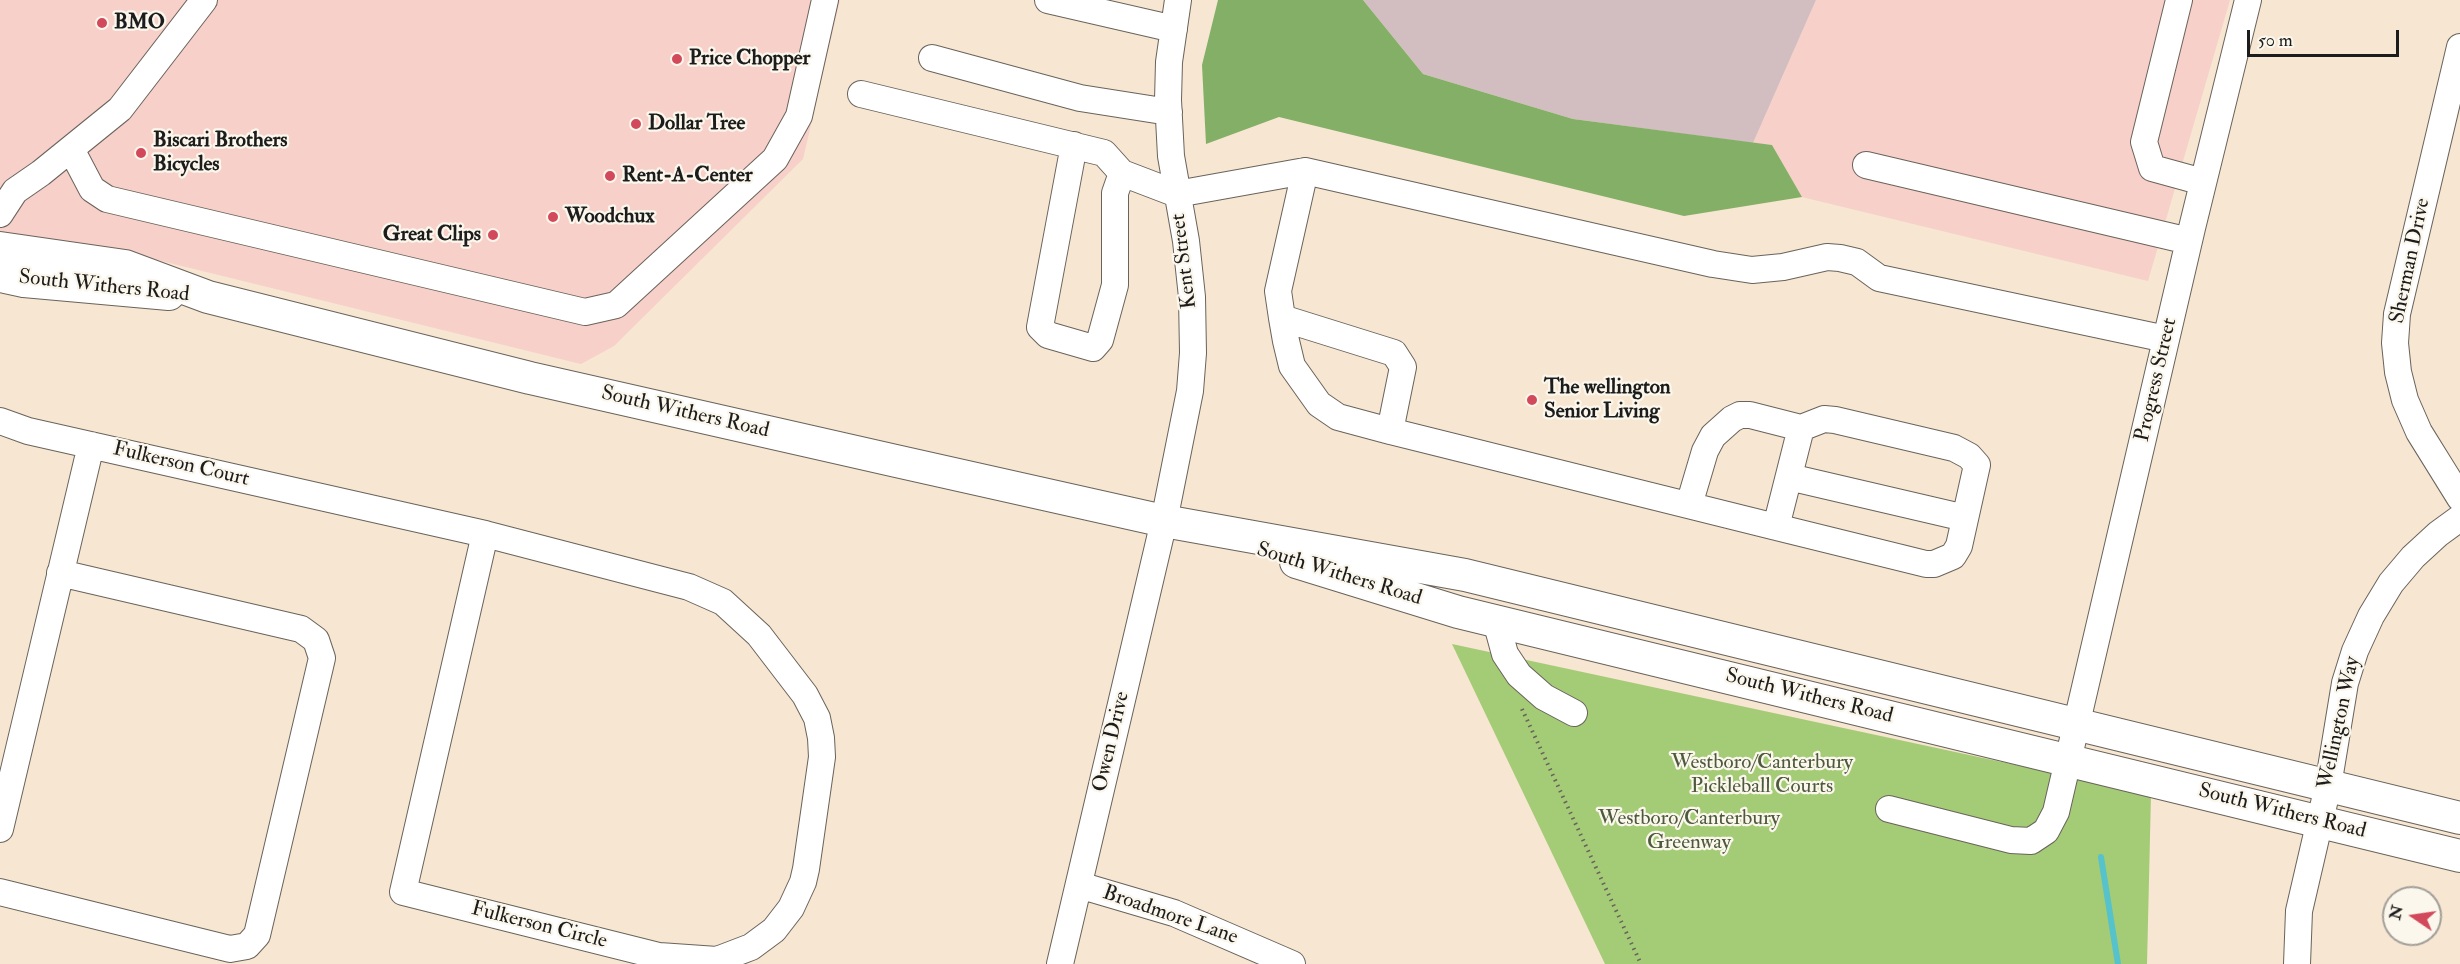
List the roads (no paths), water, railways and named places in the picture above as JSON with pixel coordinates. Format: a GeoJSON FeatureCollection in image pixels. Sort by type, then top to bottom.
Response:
{"type":"FeatureCollection","features":[{"type":"Feature","properties":{"kind":"main road","name":"South Withers Road"},"geometry":{"type":"LineString","coordinates":[[0,248],[125,266],[208,297],[542,380],[1164,521],[1465,575],[2460,818]]}},
{"type":"Feature","properties":{"kind":"main road","name":"South Withers Road"},"geometry":{"type":"LineString","coordinates":[[0,276],[24,281],[208,297]]}},
{"type":"Feature","properties":{"kind":"main road","name":"South Withers Road"},"geometry":{"type":"LineString","coordinates":[[1164,521],[1458,612],[2460,856]]}},
{"type":"Feature","properties":{"kind":"street"},"geometry":{"type":"LineString","coordinates":[[0,214],[15,191],[41,173],[120,109],[204,0]]}},
{"type":"Feature","properties":{"kind":"street"},"geometry":{"type":"LineString","coordinates":[[71,149],[92,189],[107,199],[585,312],[616,305],[775,159],[799,116],[825,0]]}},
{"type":"Feature","properties":{"kind":"street"},"geometry":{"type":"LineString","coordinates":[[1048,0],[1174,29]]}},
{"type":"Feature","properties":{"kind":"street","name":"Kent Street"},"geometry":{"type":"LineString","coordinates":[[1164,521],[1187,409],[1192,353],[1192,297],[1186,241],[1171,156],[1169,112],[1170,62],[1178,0]]}},
{"type":"Feature","properties":{"kind":"street"},"geometry":{"type":"LineString","coordinates":[[2179,0],[2144,142],[2152,168],[2203,182]]}},
{"type":"Feature","properties":{"kind":"street","name":"Progress Street"},"geometry":{"type":"LineString","coordinates":[[1889,809],[2012,840],[2031,842],[2046,831],[2056,812],[2189,241],[2248,0]]}},
{"type":"Feature","properties":{"kind":"street","name":"Sherman Drive"},"geometry":{"type":"LineString","coordinates":[[2460,47],[2397,314],[2395,343],[2398,372],[2405,400],[2420,432],[2460,498]]}},
{"type":"Feature","properties":{"kind":"street"},"geometry":{"type":"LineString","coordinates":[[932,58],[1080,98],[1169,112]]}},
{"type":"Feature","properties":{"kind":"street"},"geometry":{"type":"LineString","coordinates":[[861,94],[1104,153],[1122,173],[1177,194],[1305,171],[1713,264],[1752,270],[1783,267],[1827,257],[1840,258],[1857,262],[1879,278],[2166,339]]}},
{"type":"Feature","properties":{"kind":"street"},"geometry":{"type":"LineString","coordinates":[[1074,145],[1040,327],[1048,335],[1093,348],[1101,340],[1115,285],[1115,194],[1122,173]]}},
{"type":"Feature","properties":{"kind":"street"},"geometry":{"type":"LineString","coordinates":[[1866,165],[2189,241]]}},
{"type":"Feature","properties":{"kind":"street"},"geometry":{"type":"LineString","coordinates":[[1305,171],[1278,291],[1292,366],[1319,404],[1338,417],[1776,527],[1934,564],[1944,561],[1959,546],[1977,465],[1969,456],[1954,448],[1835,420],[1824,419],[1802,428],[1750,414],[1732,419],[1713,436],[1705,451],[1689,505]]}},
{"type":"Feature","properties":{"kind":"street"},"geometry":{"type":"LineString","coordinates":[[1282,318],[1394,353],[1403,367],[1390,431]]}},
{"type":"Feature","properties":{"kind":"street","name":"Fulkerson Court"},"geometry":{"type":"LineString","coordinates":[[0,421],[28,431],[363,507]]}},
{"type":"Feature","properties":{"kind":"street"},"geometry":{"type":"LineString","coordinates":[[1776,527],[1802,428]]}},
{"type":"Feature","properties":{"kind":"street"},"geometry":{"type":"LineString","coordinates":[[0,829],[90,445]]}},
{"type":"Feature","properties":{"kind":"street"},"geometry":{"type":"LineString","coordinates":[[1789,477],[1965,518]]}},
{"type":"Feature","properties":{"kind":"street","name":"Fulkerson Circle"},"geometry":{"type":"LineString","coordinates":[[363,507],[485,534],[689,587],[723,602],[759,635],[805,695],[817,718],[822,757],[803,882],[791,908],[774,930],[757,943],[730,957],[717,960],[659,956],[403,892],[485,534]]}},
{"type":"Feature","properties":{"kind":"street","name":"Wellington Way"},"geometry":{"type":"LineString","coordinates":[[2297,964],[2299,911],[2328,786],[2345,683],[2355,651],[2371,616],[2391,583],[2413,557],[2460,518]]}},
{"type":"Feature","properties":{"kind":"street","name":"Owen Drive"},"geometry":{"type":"LineString","coordinates":[[1060,964],[1164,521]]}},
{"type":"Feature","properties":{"kind":"street"},"geometry":{"type":"LineString","coordinates":[[0,892],[230,949],[247,946],[257,935],[322,658],[315,640],[302,629],[60,573]]}},
{"type":"Feature","properties":{"kind":"street"},"geometry":{"type":"LineString","coordinates":[[1496,621],[1505,654],[1519,675],[1544,697],[1574,713]]}},
{"type":"Feature","properties":{"kind":"street","name":"Broadmore Lane"},"geometry":{"type":"LineString","coordinates":[[1079,885],[1174,913],[1292,964]]}},
{"type":"Feature","properties":{"kind":"waterway"},"geometry":{"type":"LineString","coordinates":[[2101,857],[2118,964]]}},
{"type":"Feature","properties":{"kind":"place","name":"BMO"},"geometry":{"type":"Point","coordinates":[102,23]}},
{"type":"Feature","properties":{"kind":"place","name":"Price Chopper"},"geometry":{"type":"Point","coordinates":[677,59]}},
{"type":"Feature","properties":{"kind":"place","name":"Dollar Tree"},"geometry":{"type":"Point","coordinates":[636,124]}},
{"type":"Feature","properties":{"kind":"place","name":"Biscari Brothers Bicycles"},"geometry":{"type":"Point","coordinates":[141,153]}},
{"type":"Feature","properties":{"kind":"place","name":"Rent-A-Center"},"geometry":{"type":"Point","coordinates":[610,176]}},
{"type":"Feature","properties":{"kind":"place","name":"Woodchux"},"geometry":{"type":"Point","coordinates":[553,217]}},
{"type":"Feature","properties":{"kind":"place","name":"Great Clips"},"geometry":{"type":"Point","coordinates":[493,235]}},
{"type":"Feature","properties":{"kind":"place","name":"The wellington Senior Living"},"geometry":{"type":"Point","coordinates":[1532,400]}},
{"type":"Feature","properties":{"kind":"park label","name":"Westboro/Canterbury Pickleball Courts"},"geometry":{"type":"Point","coordinates":[1762,775]}},
{"type":"Feature","properties":{"kind":"park label","name":"Westboro/Canterbury Greenway"},"geometry":{"type":"Point","coordinates":[1689,831]}}]}
